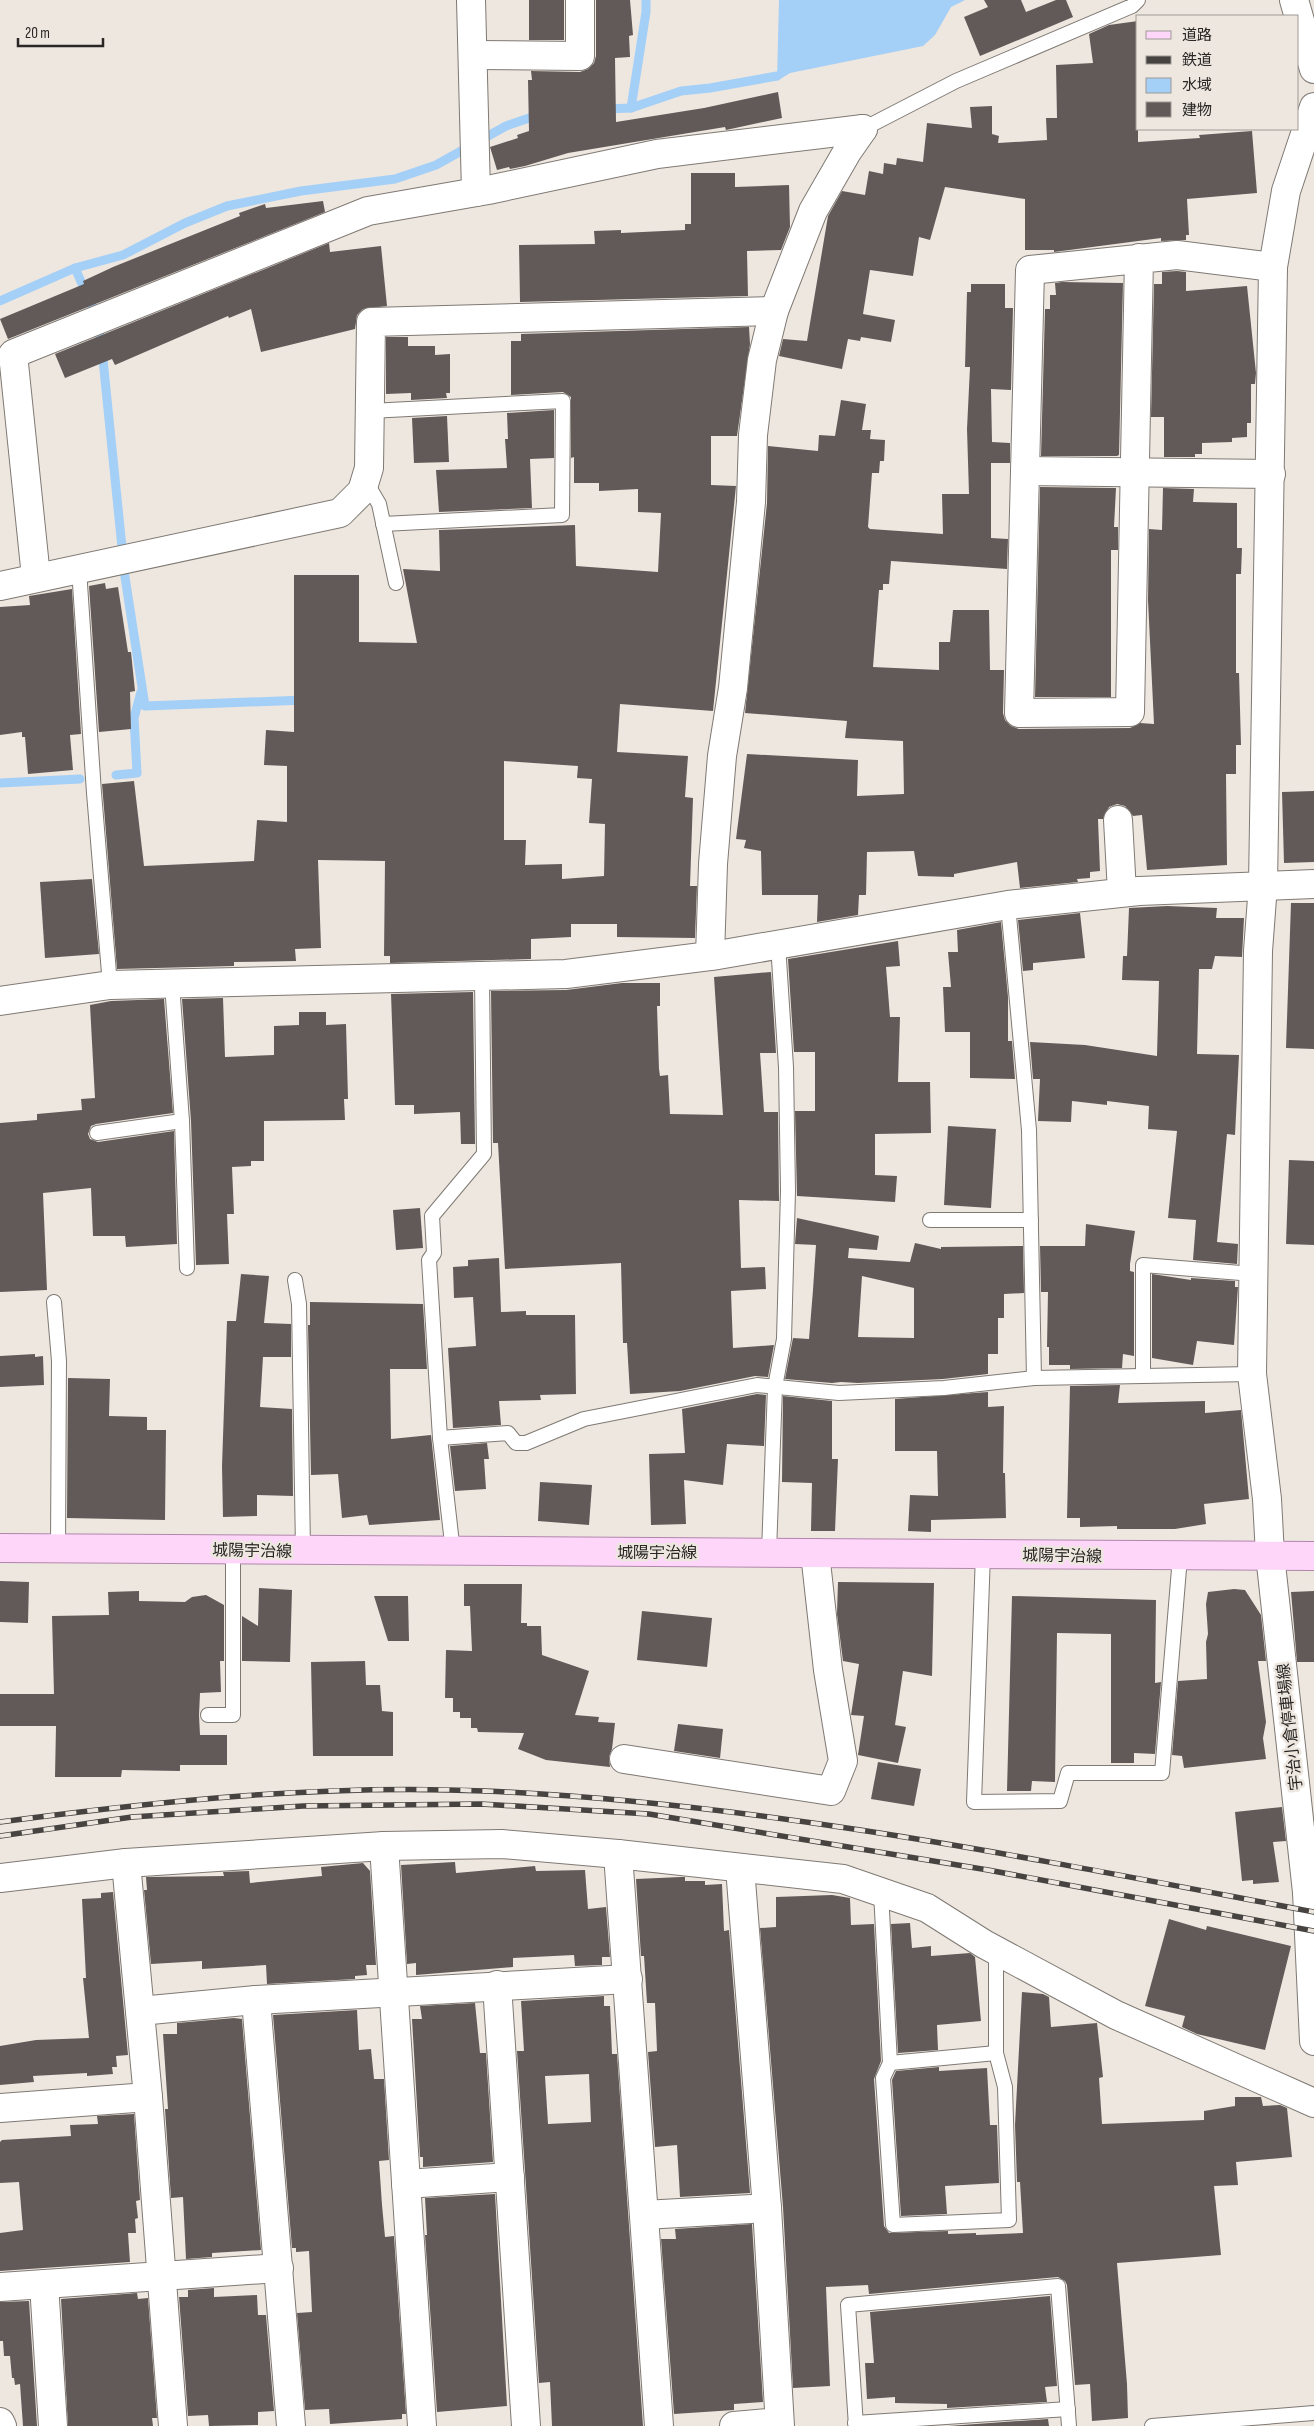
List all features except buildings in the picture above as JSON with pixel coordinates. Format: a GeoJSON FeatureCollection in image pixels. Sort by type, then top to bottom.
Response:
{"type":"FeatureCollection","features":[{"type":"Feature","properties":{"kind":"main road","name":"城陽宇治線"},"geometry":{"type":"LineString","coordinates":[[0,1548],[453,1552],[769,1552],[1180,1557],[1314,1556]]}},
{"type":"Feature","properties":{"kind":"street"},"geometry":{"type":"LineString","coordinates":[[471,0],[476,192]]}},
{"type":"Feature","properties":{"kind":"street"},"geometry":{"type":"LineString","coordinates":[[473,55],[580,56],[580,0]]}},
{"type":"Feature","properties":{"kind":"street"},"geometry":{"type":"LineString","coordinates":[[1294,0],[1298,15]]}},
{"type":"Feature","properties":{"kind":"street"},"geometry":{"type":"LineString","coordinates":[[1299,17],[1314,69]]}},
{"type":"Feature","properties":{"kind":"street","name":"宇治小倉停車場線"},"geometry":{"type":"LineString","coordinates":[[1314,107],[1286,191],[1273,266],[1263,885],[1258,951],[1252,1374],[1267,1499],[1270,1555],[1310,1892],[1314,2041]]}},
{"type":"Feature","properties":{"kind":"street"},"geometry":{"type":"LineString","coordinates":[[36,578],[13,354],[368,211],[476,192],[657,154],[863,129]]}},
{"type":"Feature","properties":{"kind":"street"},"geometry":{"type":"LineString","coordinates":[[710,956],[713,864],[722,756],[734,678],[751,502],[753,435],[762,360],[774,311],[813,211],[847,152],[863,129]]}},
{"type":"Feature","properties":{"kind":"street"},"geometry":{"type":"LineString","coordinates":[[1139,258],[1130,712],[1019,713],[1030,270],[1139,258],[1177,255],[1273,266]]}},
{"type":"Feature","properties":{"kind":"street"},"geometry":{"type":"LineString","coordinates":[[0,586],[340,513],[362,491],[369,468],[371,322],[774,311]]}},
{"type":"Feature","properties":{"kind":"street"},"geometry":{"type":"LineString","coordinates":[[1025,471],[1271,474]]}},
{"type":"Feature","properties":{"kind":"street"},"geometry":{"type":"LineString","coordinates":[[1118,820],[1122,892]]}},
{"type":"Feature","properties":{"kind":"street"},"geometry":{"type":"LineString","coordinates":[[0,1001],[110,985],[566,974],[710,956],[1008,906],[1122,892],[1314,884]]}},
{"type":"Feature","properties":{"kind":"street"},"geometry":{"type":"LineString","coordinates":[[624,1759],[831,1791],[843,1761],[828,1670],[815,1553]]}},
{"type":"Feature","properties":{"kind":"street"},"geometry":{"type":"LineString","coordinates":[[0,1878],[126,1863],[384,1846],[502,1844],[618,1854],[843,1879],[927,1908],[996,1951],[1116,2015],[1314,2103]]}},
{"type":"Feature","properties":{"kind":"street"},"geometry":{"type":"LineString","coordinates":[[384,1846],[422,2426]]}},
{"type":"Feature","properties":{"kind":"street"},"geometry":{"type":"LineString","coordinates":[[618,1854],[659,2426]]}},
{"type":"Feature","properties":{"kind":"street"},"geometry":{"type":"LineString","coordinates":[[126,1863],[148,2097],[173,2426]]}},
{"type":"Feature","properties":{"kind":"street"},"geometry":{"type":"LineString","coordinates":[[734,2426],[779,2424],[767,2208],[740,1868]]}},
{"type":"Feature","properties":{"kind":"street"},"geometry":{"type":"LineString","coordinates":[[140,2011],[256,2000],[628,1979]]}},
{"type":"Feature","properties":{"kind":"street"},"geometry":{"type":"LineString","coordinates":[[497,1985],[526,2426]]}},
{"type":"Feature","properties":{"kind":"street"},"geometry":{"type":"LineString","coordinates":[[256,2000],[291,2426]]}},
{"type":"Feature","properties":{"kind":"street"},"geometry":{"type":"LineString","coordinates":[[0,2108],[148,2097]]}},
{"type":"Feature","properties":{"kind":"street"},"geometry":{"type":"LineString","coordinates":[[406,2184],[510,2177]]}},
{"type":"Feature","properties":{"kind":"street"},"geometry":{"type":"LineString","coordinates":[[644,2215],[767,2208]]}},
{"type":"Feature","properties":{"kind":"street"},"geometry":{"type":"LineString","coordinates":[[0,2286],[279,2268]]}},
{"type":"Feature","properties":{"kind":"street"},"geometry":{"type":"LineString","coordinates":[[44,2284],[53,2426]]}},
{"type":"Feature","properties":{"kind":"street"},"geometry":{"type":"LineString","coordinates":[[0,2422],[2,2426]]}},
{"type":"Feature","properties":{"kind":"lane"},"geometry":{"type":"LineString","coordinates":[[863,129],[956,81],[1132,6],[1138,0]]}},
{"type":"Feature","properties":{"kind":"lane"},"geometry":{"type":"LineString","coordinates":[[370,411],[563,401],[562,516],[383,524]]}},
{"type":"Feature","properties":{"kind":"lane"},"geometry":{"type":"LineString","coordinates":[[365,480],[379,504],[396,584]]}},
{"type":"Feature","properties":{"kind":"lane"},"geometry":{"type":"LineString","coordinates":[[79,569],[94,793],[110,985]]}},
{"type":"Feature","properties":{"kind":"lane"},"geometry":{"type":"LineString","coordinates":[[1008,906],[1029,1130],[1034,1378]]}},
{"type":"Feature","properties":{"kind":"lane"},"geometry":{"type":"LineString","coordinates":[[769,1552],[775,1387],[784,1339],[788,1191],[786,1067],[778,944]]}},
{"type":"Feature","properties":{"kind":"lane"},"geometry":{"type":"LineString","coordinates":[[453,1552],[440,1438],[429,1260],[434,1253],[432,1216],[484,1154],[482,977]]}},
{"type":"Feature","properties":{"kind":"lane"},"geometry":{"type":"LineString","coordinates":[[172,984],[182,1121],[187,1268]]}},
{"type":"Feature","properties":{"kind":"lane"},"geometry":{"type":"LineString","coordinates":[[97,1133],[182,1121]]}},
{"type":"Feature","properties":{"kind":"lane"},"geometry":{"type":"LineString","coordinates":[[930,1220],[1031,1220]]}},
{"type":"Feature","properties":{"kind":"lane"},"geometry":{"type":"LineString","coordinates":[[1143,1375],[1143,1265],[1253,1274]]}},
{"type":"Feature","properties":{"kind":"lane"},"geometry":{"type":"LineString","coordinates":[[295,1280],[299,1304],[303,1550]]}},
{"type":"Feature","properties":{"kind":"lane"},"geometry":{"type":"LineString","coordinates":[[54,1302],[59,1360],[58,1548]]}},
{"type":"Feature","properties":{"kind":"lane"},"geometry":{"type":"LineString","coordinates":[[440,1438],[508,1433],[516,1443],[526,1443],[584,1419],[757,1385],[839,1393],[944,1388],[1034,1378],[1252,1374]]}},
{"type":"Feature","properties":{"kind":"lane"},"geometry":{"type":"LineString","coordinates":[[208,1715],[233,1715],[233,1550]]}},
{"type":"Feature","properties":{"kind":"lane"},"geometry":{"type":"LineString","coordinates":[[983,1554],[974,1802],[1060,1802],[1068,1773],[1162,1773],[1180,1557]]}},
{"type":"Feature","properties":{"kind":"lane"},"geometry":{"type":"LineString","coordinates":[[881,1892],[890,2063],[883,2078],[893,2225],[1010,2220],[1005,2087],[996,2053],[996,1951]]}},
{"type":"Feature","properties":{"kind":"lane"},"geometry":{"type":"LineString","coordinates":[[890,2063],[996,2053]]}},
{"type":"Feature","properties":{"kind":"lane"},"geometry":{"type":"LineString","coordinates":[[1068,2409],[855,2425],[848,2304],[1058,2286],[1068,2409],[1069,2426]]}},
{"type":"Feature","properties":{"kind":"lane"},"geometry":{"type":"LineString","coordinates":[[1152,2426],[1314,2414]]}},
{"type":"Feature","properties":{"kind":"water"},"geometry":{"type":"Polygon","coordinates":[[[779,0],[965,0],[951,7],[935,35],[923,46],[790,73],[777,81],[779,0]]]}},
{"type":"Feature","properties":{"kind":"waterway"},"geometry":{"type":"LineString","coordinates":[[606,109],[631,108],[646,12],[646,0]]}},
{"type":"Feature","properties":{"kind":"waterway"},"geometry":{"type":"LineString","coordinates":[[631,108],[681,91],[710,88],[777,76]]}},
{"type":"Feature","properties":{"kind":"waterway"},"geometry":{"type":"LineString","coordinates":[[0,301],[75,268],[123,255],[185,223],[227,206],[301,191],[395,179],[436,165],[506,126],[538,115]]}},
{"type":"Feature","properties":{"kind":"waterway"},"geometry":{"type":"LineString","coordinates":[[75,268],[93,309],[101,340],[125,577],[145,706],[305,700]]}},
{"type":"Feature","properties":{"kind":"waterway"},"geometry":{"type":"LineString","coordinates":[[116,775],[137,773],[134,718],[141,692]]}},
{"type":"Feature","properties":{"kind":"waterway"},"geometry":{"type":"LineString","coordinates":[[0,783],[80,779]]}},
{"type":"Feature","properties":{"kind":"railway"},"geometry":{"type":"LineString","coordinates":[[0,1822],[120,1807],[302,1792],[424,1789],[589,1798],[694,1808],[901,1836],[1314,1912]]}},
{"type":"Feature","properties":{"kind":"railway"},"geometry":{"type":"LineString","coordinates":[[0,1836],[132,1817],[303,1806],[481,1804],[649,1814],[988,1870],[1314,1931]]}}]}
